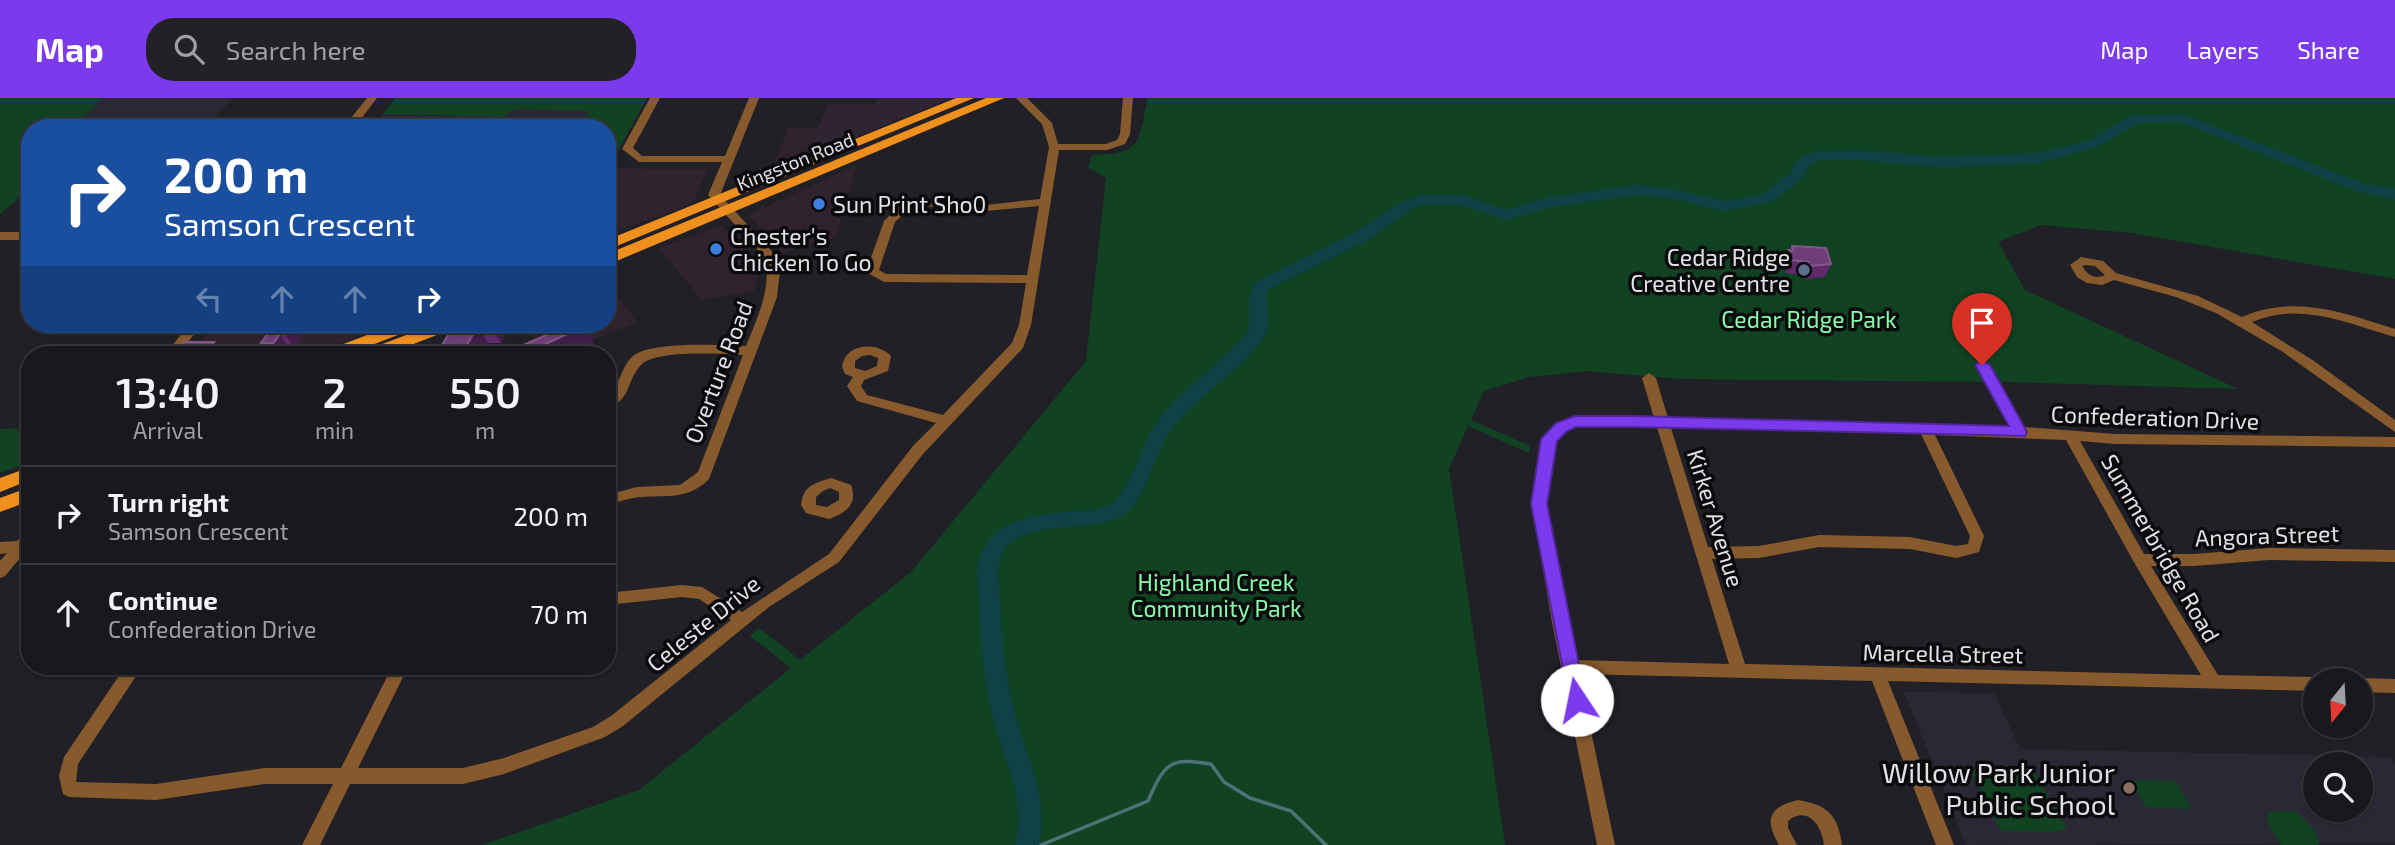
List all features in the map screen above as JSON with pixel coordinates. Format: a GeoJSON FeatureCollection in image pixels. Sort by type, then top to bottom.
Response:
{"type":"FeatureCollection","features":[{"type":"Feature","properties":{"kind":"main road","name":"Kingston Road"},"geometry":{"type":"LineString","coordinates":[[616,256],[967,98]]}},
{"type":"Feature","properties":{"kind":"main road","name":"Kingston Road"},"geometry":{"type":"LineString","coordinates":[[616,242],[723,206],[997,98]]}},
{"type":"Feature","properties":{"kind":"main road"},"geometry":{"type":"LineString","coordinates":[[354,346],[387,333]]}},
{"type":"Feature","properties":{"kind":"main road"},"geometry":{"type":"LineString","coordinates":[[393,346],[426,333]]}},
{"type":"Feature","properties":{"kind":"main road"},"geometry":{"type":"LineString","coordinates":[[0,485],[21,477]]}},
{"type":"Feature","properties":{"kind":"main road"},"geometry":{"type":"LineString","coordinates":[[0,505],[21,497]]}},
{"type":"Feature","properties":{"kind":"street"},"geometry":{"type":"LineString","coordinates":[[355,119],[372,98]]}},
{"type":"Feature","properties":{"kind":"street"},"geometry":{"type":"LineString","coordinates":[[654,98],[627,149],[632,156],[639,159],[727,159]]}},
{"type":"Feature","properties":{"kind":"street"},"geometry":{"type":"LineString","coordinates":[[723,206],[714,195],[754,98]]}},
{"type":"Feature","properties":{"kind":"street"},"geometry":{"type":"LineString","coordinates":[[1021,98],[1047,124],[1054,147],[1107,147],[1121,142],[1125,134],[1128,98]]}},
{"type":"Feature","properties":{"kind":"street","name":"Celeste Drive"},"geometry":{"type":"LineString","coordinates":[[129,675],[70,762],[66,776],[69,789],[134,793],[264,776],[439,778],[480,774],[599,732],[636,707],[791,583],[834,558],[944,420],[1022,340],[1054,147]]}},
{"type":"Feature","properties":{"kind":"street"},"geometry":{"type":"LineString","coordinates":[[1032,279],[884,278],[872,272],[890,221],[903,208],[926,203],[985,208],[1045,202]]}},
{"type":"Feature","properties":{"kind":"street","name":"Overture Road"},"geometry":{"type":"LineString","coordinates":[[616,498],[639,492],[679,492],[694,486],[704,475],[771,296],[774,270],[771,257],[723,206]]}},
{"type":"Feature","properties":{"kind":"street"},"geometry":{"type":"LineString","coordinates":[[0,236],[21,236]]}},
{"type":"Feature","properties":{"kind":"street"},"geometry":{"type":"LineString","coordinates":[[2112,276],[2193,299],[2241,322],[2337,384],[2395,427]]}},
{"type":"Feature","properties":{"kind":"street"},"geometry":{"type":"LineString","coordinates":[[2241,322],[2267,312],[2290,308],[2331,313],[2395,332]]}},
{"type":"Feature","properties":{"kind":"street"},"geometry":{"type":"LineString","coordinates":[[616,398],[620,396],[634,366],[643,356],[698,350],[750,351]]}},
{"type":"Feature","properties":{"kind":"street"},"geometry":{"type":"LineString","coordinates":[[1982,365],[2020,432]]}},
{"type":"Feature","properties":{"kind":"street"},"geometry":{"type":"LineString","coordinates":[[860,376],[853,386],[862,398],[944,420]]}},
{"type":"Feature","properties":{"kind":"street","name":"Kirker Avenue"},"geometry":{"type":"LineString","coordinates":[[1649,378],[1739,671]]}},
{"type":"Feature","properties":{"kind":"street","name":"Confederation Drive"},"geometry":{"type":"LineString","coordinates":[[1606,845],[1539,504],[1549,439],[1561,427],[1575,422],[1662,423],[2020,432],[2071,437],[2395,442]]}},
{"type":"Feature","properties":{"kind":"street"},"geometry":{"type":"LineString","coordinates":[[1704,553],[1759,552],[1819,541],[1910,543],[1956,552],[1974,548],[1978,543],[1973,527],[1926,430]]}},
{"type":"Feature","properties":{"kind":"street","name":"Summerbridge Road"},"geometry":{"type":"LineString","coordinates":[[2071,437],[2140,560],[2213,681]]}},
{"type":"Feature","properties":{"kind":"street"},"geometry":{"type":"LineString","coordinates":[[846,503],[870,511]]}},
{"type":"Feature","properties":{"kind":"street"},"geometry":{"type":"LineString","coordinates":[[0,548],[21,541]]}},
{"type":"Feature","properties":{"kind":"street"},"geometry":{"type":"LineString","coordinates":[[0,572],[21,545]]}},
{"type":"Feature","properties":{"kind":"street","name":"Angora Street"},"geometry":{"type":"LineString","coordinates":[[2140,560],[2194,560],[2269,554],[2395,556]]}},
{"type":"Feature","properties":{"kind":"street"},"geometry":{"type":"LineString","coordinates":[[616,598],[682,591],[702,593],[743,620]]}},
{"type":"Feature","properties":{"kind":"street","name":"Marcella Street"},"geometry":{"type":"LineString","coordinates":[[1570,667],[2303,684]]}},
{"type":"Feature","properties":{"kind":"street"},"geometry":{"type":"LineString","coordinates":[[1877,674],[1945,845]]}},
{"type":"Feature","properties":{"kind":"street"},"geometry":{"type":"LineString","coordinates":[[311,845],[396,675]]}},
{"type":"Feature","properties":{"kind":"street"},"geometry":{"type":"LineString","coordinates":[[2373,685],[2395,686]]}},
{"type":"Feature","properties":{"kind":"street"},"geometry":{"type":"LineString","coordinates":[[1788,845],[1778,829],[1778,821],[1781,814],[1794,807],[1803,807],[1820,815],[1832,830],[1833,845]]}},
{"type":"Feature","properties":{"kind":"shaded area"},"geometry":{"type":"Polygon","coordinates":[[[103,98],[233,98],[213,119],[81,119],[103,98]]]}},
{"type":"Feature","properties":{"kind":"shaded area"},"geometry":{"type":"Polygon","coordinates":[[[877,98],[951,98],[805,158],[828,104],[874,104],[877,98]]]}},
{"type":"Feature","properties":{"kind":"shaded area"},"geometry":{"type":"Polygon","coordinates":[[[516,109],[590,111],[585,119],[379,119],[383,114],[502,117],[516,109]]]}},
{"type":"Feature","properties":{"kind":"shaded area"},"geometry":{"type":"Polygon","coordinates":[[[788,128],[818,128],[805,158],[772,169],[788,128]]]}},
{"type":"Feature","properties":{"kind":"shaded area"},"geometry":{"type":"Polygon","coordinates":[[[857,165],[836,237],[783,253],[748,215],[857,165]]]}},
{"type":"Feature","properties":{"kind":"shaded area"},"geometry":{"type":"Polygon","coordinates":[[[616,167],[708,169],[693,203],[616,232],[616,167]]]}},
{"type":"Feature","properties":{"kind":"shaded area"},"geometry":{"type":"Polygon","coordinates":[[[722,225],[754,262],[758,278],[754,291],[702,300],[659,248],[722,225]]]}},
{"type":"Feature","properties":{"kind":"shaded area"},"geometry":{"type":"Polygon","coordinates":[[[616,295],[637,322],[616,330],[616,295]]]}},
{"type":"Feature","properties":{"kind":"shaded area"},"geometry":{"type":"Polygon","coordinates":[[[208,333],[359,333],[357,337],[334,346],[198,346],[208,333]]]}},
{"type":"Feature","properties":{"kind":"shaded area"},"geometry":{"type":"Polygon","coordinates":[[[530,333],[610,333],[590,341],[593,346],[538,346],[530,333]]]}},
{"type":"Feature","properties":{"kind":"shaded area","name":"Willow Park Junior Public School"},"geometry":{"type":"Polygon","coordinates":[[[1904,692],[1994,693],[2020,749],[2303,755],[2303,822],[2373,822],[2373,757],[2391,757],[2395,764],[2395,843],[1966,845],[1904,692]]]}},
{"type":"Feature","properties":{"kind":"green space"},"geometry":{"type":"Polygon","coordinates":[[[0,98],[103,98],[81,119],[21,119],[21,196],[0,214],[0,98]]]}},
{"type":"Feature","properties":{"kind":"green space"},"geometry":{"type":"Polygon","coordinates":[[[395,98],[647,98],[616,154],[616,119],[585,119],[589,111],[516,109],[502,117],[383,114],[395,98]]]}},
{"type":"Feature","properties":{"kind":"green space","name":"Highland Creek Community Park"},"geometry":{"type":"Polygon","coordinates":[[[1148,98],[2395,98],[2395,279],[2132,233],[2041,225],[1998,242],[2025,290],[2238,389],[2010,382],[1680,379],[1586,371],[1529,377],[1484,391],[1471,420],[1530,446],[1529,453],[1468,426],[1449,469],[1505,845],[482,845],[639,790],[791,668],[750,636],[759,628],[800,660],[911,572],[1086,361],[1106,178],[1088,167],[1092,155],[1122,152],[1136,143],[1148,98]]]}},
{"type":"Feature","properties":{"kind":"green space"},"geometry":{"type":"Polygon","coordinates":[[[21,428],[21,465],[0,473],[0,429],[21,428]]]}},
{"type":"Feature","properties":{"kind":"green space"},"geometry":{"type":"Polygon","coordinates":[[[1969,769],[2033,769],[2067,828],[2055,832],[2001,831],[1969,769]]]}},
{"type":"Feature","properties":{"kind":"green space"},"geometry":{"type":"Polygon","coordinates":[[[2129,780],[2176,781],[2191,809],[2146,807],[2129,780]]]}},
{"type":"Feature","properties":{"kind":"green space"},"geometry":{"type":"Polygon","coordinates":[[[2295,811],[2303,822],[2311,826],[2320,843],[2281,845],[2267,822],[2269,812],[2295,811]]]}},
{"type":"Feature","properties":{"kind":"building"},"geometry":{"type":"Polygon","coordinates":[[[1792,246],[1826,248],[1831,264],[1810,266],[1808,262],[1791,260],[1789,250],[1793,251],[1792,246]]]}},
{"type":"Feature","properties":{"kind":"building"},"geometry":{"type":"Polygon","coordinates":[[[268,333],[286,333],[280,334],[273,344],[261,343],[268,333]]]}},
{"type":"Feature","properties":{"kind":"building"},"geometry":{"type":"Polygon","coordinates":[[[449,333],[474,333],[466,346],[441,346],[449,333]]]}},
{"type":"Feature","properties":{"kind":"building"},"geometry":{"type":"Polygon","coordinates":[[[551,333],[570,333],[541,346],[521,346],[551,333]]]}},
{"type":"Feature","properties":{"kind":"building"},"geometry":{"type":"Polygon","coordinates":[[[184,342],[214,342],[211,346],[181,346],[184,342]]]}},
{"type":"Feature","properties":{"kind":"waterway"},"geometry":{"type":"LineString","coordinates":[[1027,845],[1031,830],[1030,799],[1006,723],[993,658],[988,571],[993,549],[1013,530],[1027,525],[1088,518],[1118,509],[1131,493],[1156,439],[1170,417],[1233,359],[1257,332],[1260,322],[1257,299],[1260,287],[1362,236],[1406,206],[1421,200],[1462,200],[1506,215],[1550,202],[1637,190],[1678,195],[1724,206],[1766,199],[1798,175],[1801,165],[1808,159],[1818,156],[1855,155],[1941,162],[2038,158],[2092,144],[2135,119],[2182,118],[2361,188],[2395,194]]}},
{"type":"Feature","properties":{"kind":"waterway"},"geometry":{"type":"LineString","coordinates":[[1041,845],[1148,801],[1164,771],[1186,761],[1211,764],[1224,782],[1250,798],[1291,811],[1326,845]]}},
{"type":"Feature","properties":{"kind":"place","name":"Sun Print Sho0"},"geometry":{"type":"Point","coordinates":[819,204]}},
{"type":"Feature","properties":{"kind":"place","name":"Chester's Chicken To Go"},"geometry":{"type":"Point","coordinates":[716,249]}},
{"type":"Feature","properties":{"kind":"place","name":"Cedar Ridge Creative Centre"},"geometry":{"type":"Point","coordinates":[1804,270]}},
{"type":"Feature","properties":{"kind":"place","name":"Willow Park Junior Public School"},"geometry":{"type":"Point","coordinates":[2129,788]}},
{"type":"Feature","properties":{"kind":"route"},"geometry":{"type":"LineString","coordinates":[[1577,700],[1539,504],[1549,439],[1561,427],[1575,422],[1634,422],[2020,432],[1982,365]]}},
{"type":"Feature","properties":{"kind":"park label","name":"Cedar Ridge Park"},"geometry":{"type":"Point","coordinates":[1809,319]}}]}
